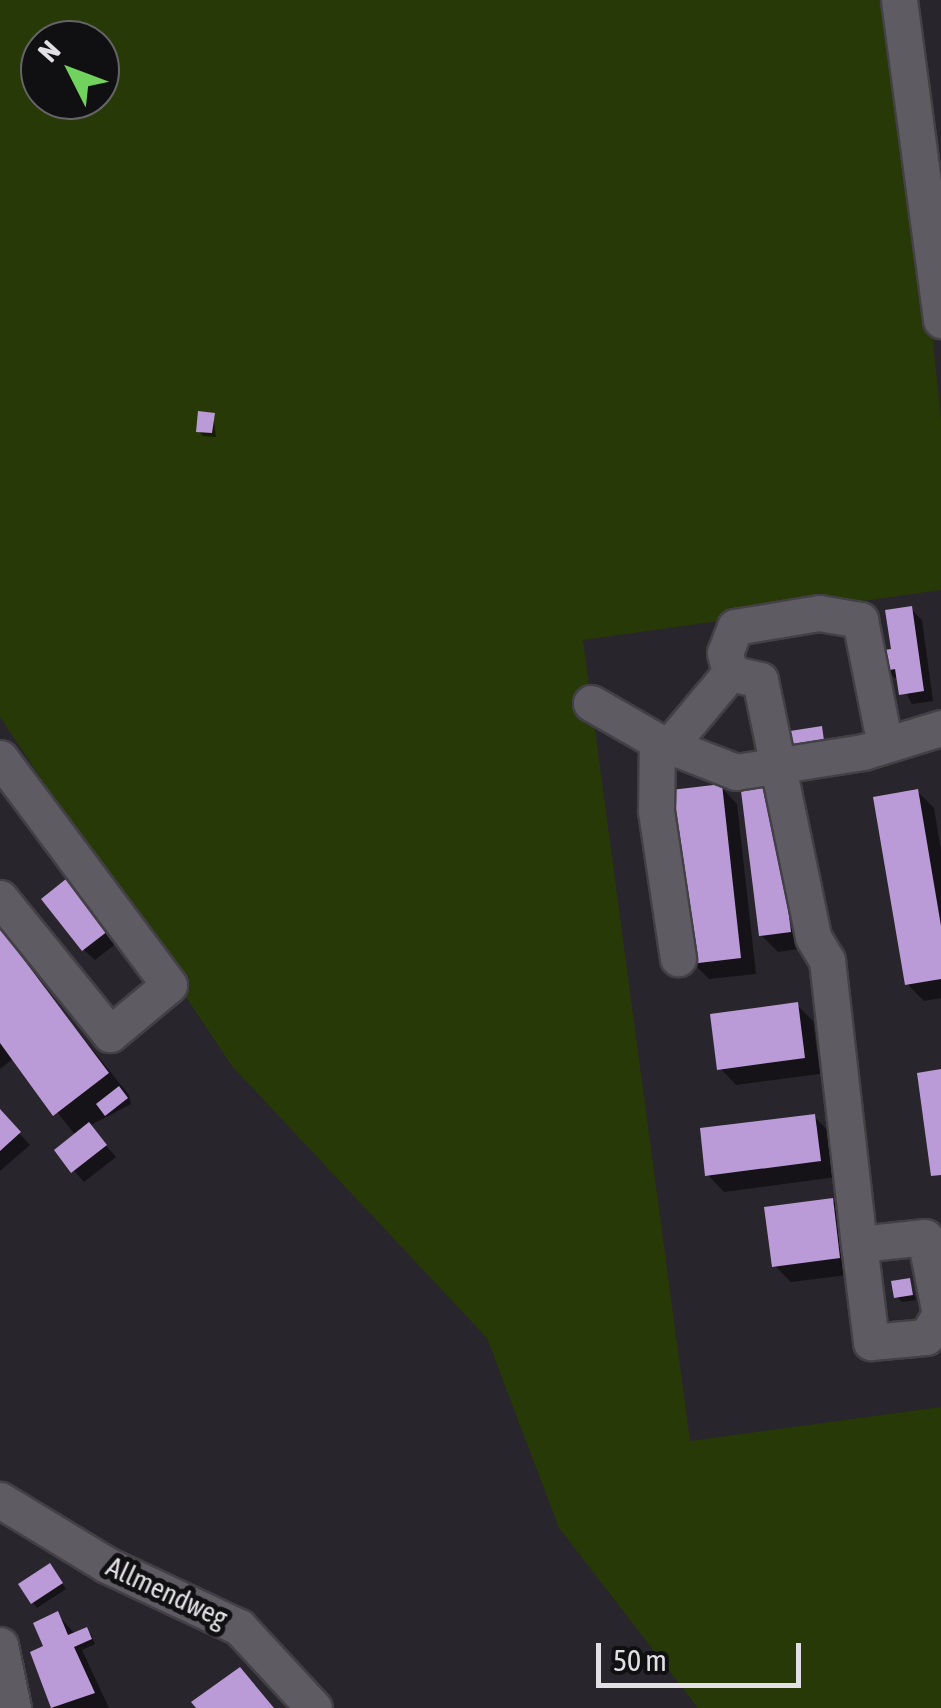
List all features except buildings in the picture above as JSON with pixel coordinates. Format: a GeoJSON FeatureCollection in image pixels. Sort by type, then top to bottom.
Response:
{"type":"FeatureCollection","features":[{"type":"Feature","properties":{"kind":"street"},"geometry":{"type":"LineString","coordinates":[[899,0],[941,320]]}},
{"type":"Feature","properties":{"kind":"street"},"geometry":{"type":"LineString","coordinates":[[730,673],[725,653],[735,627],[819,613],[860,620],[885,745]]}},
{"type":"Feature","properties":{"kind":"street"},"geometry":{"type":"LineString","coordinates":[[678,958],[656,811],[663,744],[730,673]]}},
{"type":"Feature","properties":{"kind":"street"},"geometry":{"type":"LineString","coordinates":[[730,673],[760,680],[813,938],[826,960],[871,1342],[926,1337],[940,1305],[925,1237],[860,1244]]}},
{"type":"Feature","properties":{"kind":"street"},"geometry":{"type":"LineString","coordinates":[[591,703],[663,744],[736,772],[885,745],[941,728]]}},
{"type":"Feature","properties":{"kind":"street"},"geometry":{"type":"LineString","coordinates":[[0,758],[169,985],[110,1034],[0,898]]}},
{"type":"Feature","properties":{"kind":"street","name":"Allmendweg"},"geometry":{"type":"LineString","coordinates":[[0,1500],[107,1565],[239,1627],[314,1708]]}},
{"type":"Feature","properties":{"kind":"street"},"geometry":{"type":"LineString","coordinates":[[0,1645],[13,1708]]}},
{"type":"Feature","properties":{"kind":"green space"},"geometry":{"type":"Polygon","coordinates":[[[0,0],[898,0],[941,419],[941,590],[583,640],[690,1441],[941,1407],[941,1708],[698,1708],[559,1528],[487,1338],[232,1066],[0,717],[0,0]]]}}]}
